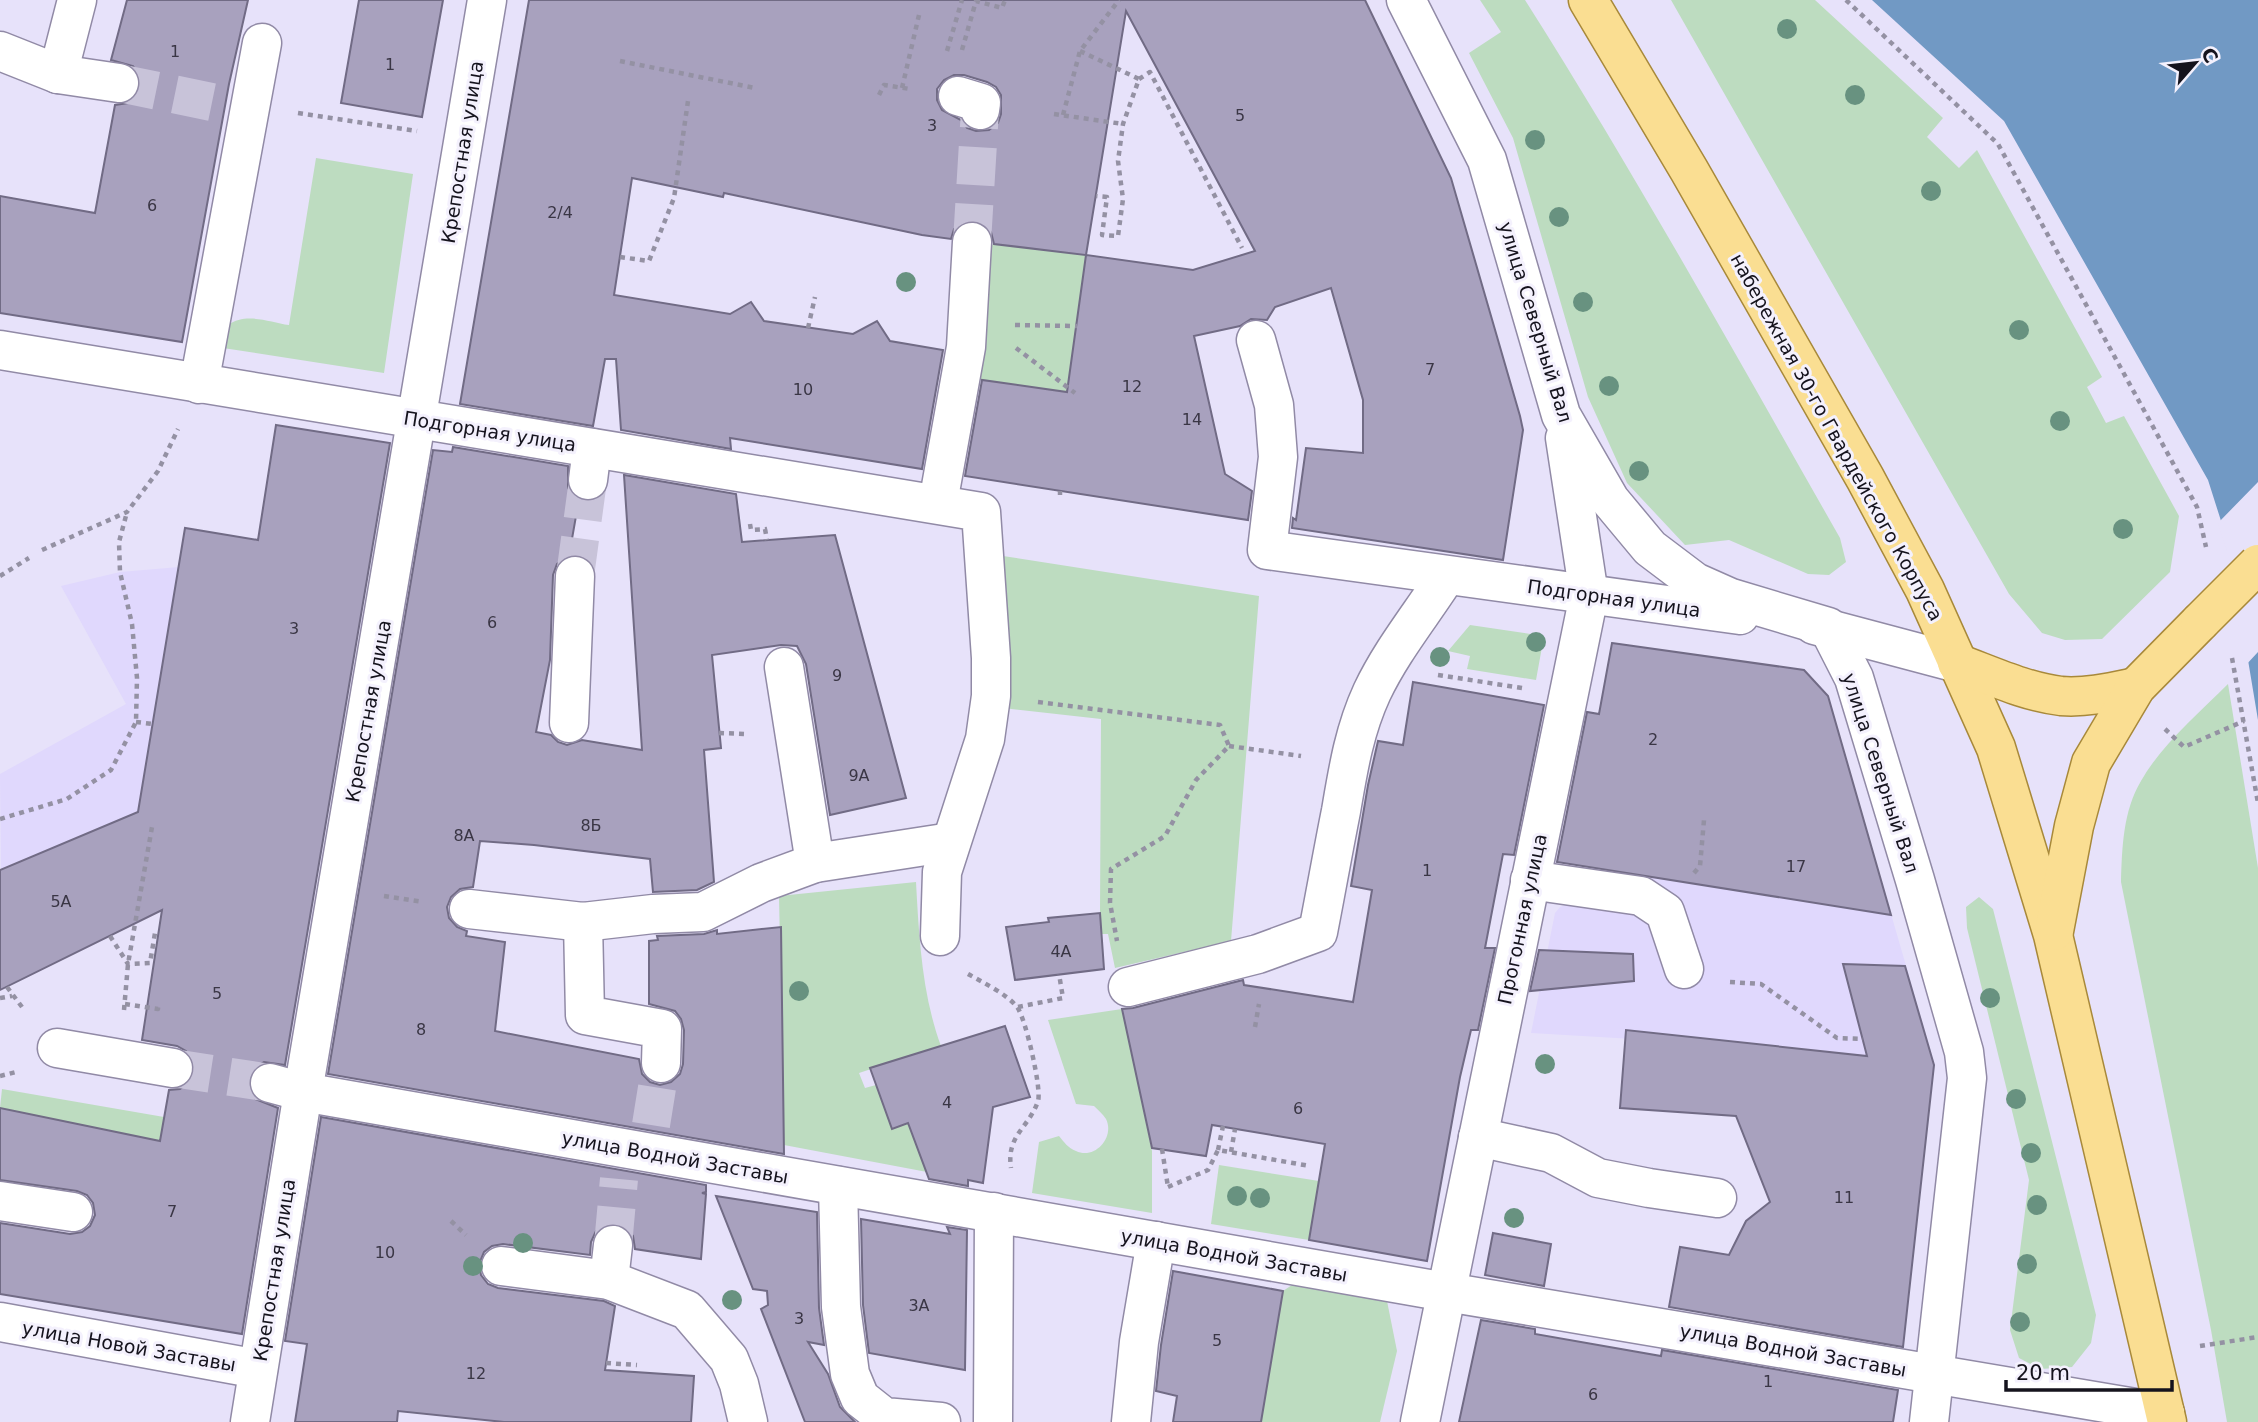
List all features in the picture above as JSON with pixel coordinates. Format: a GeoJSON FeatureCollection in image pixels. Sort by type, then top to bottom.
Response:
{"type":"FeatureCollection","features":[{"type":"Feature","properties":{"kind":"main road","name":"набережная 30-го Гвардейского Корпуса"},"geometry":{"type":"LineString","coordinates":[[1588,0],[1839,431],[1925,590],[1996,748],[2053,935],[2166,1418]]}},
{"type":"Feature","properties":{"kind":"main road","name":"набережная 30-го Гвардейского Корпуса"},"geometry":{"type":"LineString","coordinates":[[2053,935],[2074,826],[2091,763],[2136,687],[2258,564]]}},
{"type":"Feature","properties":{"kind":"main road"},"geometry":{"type":"LineString","coordinates":[[1957,663],[2034,690],[2061,696],[2094,695],[2136,687]]}},
{"type":"Feature","properties":{"kind":"street"},"geometry":{"type":"LineString","coordinates":[[58,74],[77,0]]}},
{"type":"Feature","properties":{"kind":"street","name":"Крепостная улица"},"geometry":{"type":"LineString","coordinates":[[250,1422],[243,1367],[287,1087],[417,419],[487,0]]}},
{"type":"Feature","properties":{"kind":"street","name":"улица Северный Вал"},"geometry":{"type":"LineString","coordinates":[[1406,0],[1487,160],[1561,415],[1610,500],[1650,548],[1695,582],[1731,598],[1828,627],[1854,678],[1964,1052],[1967,1078],[1929,1422]]}},
{"type":"Feature","properties":{"kind":"street"},"geometry":{"type":"LineString","coordinates":[[199,384],[237,106],[262,43]]}},
{"type":"Feature","properties":{"kind":"street"},"geometry":{"type":"LineString","coordinates":[[0,51],[58,74],[119,83]]}},
{"type":"Feature","properties":{"kind":"street"},"geometry":{"type":"LineString","coordinates":[[938,503],[966,347],[972,242]]}},
{"type":"Feature","properties":{"kind":"street","name":"Подгорная улица"},"geometry":{"type":"LineString","coordinates":[[1256,340],[1274,405],[1278,457],[1267,550],[1828,627],[1957,663]]}},
{"type":"Feature","properties":{"kind":"street","name":"Подгорная улица"},"geometry":{"type":"LineString","coordinates":[[0,350],[417,419],[590,464],[938,503],[981,512],[991,696]]}},
{"type":"Feature","properties":{"kind":"street","name":"Прогонная улица"},"geometry":{"type":"LineString","coordinates":[[1420,1422],[1589,595],[1561,415]]}},
{"type":"Feature","properties":{"kind":"street"},"geometry":{"type":"LineString","coordinates":[[569,723],[575,576]]}},
{"type":"Feature","properties":{"kind":"street"},"geometry":{"type":"LineString","coordinates":[[1128,987],[1258,954],[1318,932],[1353,741],[1387,661],[1446,576]]}},
{"type":"Feature","properties":{"kind":"street"},"geometry":{"type":"LineString","coordinates":[[784,667],[816,863]]}},
{"type":"Feature","properties":{"kind":"street"},"geometry":{"type":"LineString","coordinates":[[940,936],[942,872],[985,738],[991,696]]}},
{"type":"Feature","properties":{"kind":"street"},"geometry":{"type":"LineString","coordinates":[[468,909],[583,922],[653,914],[703,912],[761,883],[816,863],[951,842]]}},
{"type":"Feature","properties":{"kind":"street"},"geometry":{"type":"LineString","coordinates":[[1530,880],[1641,896],[1665,912],[1684,969]]}},
{"type":"Feature","properties":{"kind":"street"},"geometry":{"type":"LineString","coordinates":[[583,922],[585,1016],[662,1029],[661,1063]]}},
{"type":"Feature","properties":{"kind":"street"},"geometry":{"type":"LineString","coordinates":[[57,1048],[173,1068]]}},
{"type":"Feature","properties":{"kind":"street","name":"улица Водной Заставы"},"geometry":{"type":"LineString","coordinates":[[287,1087],[636,1151],[1933,1374],[2166,1418]]}},
{"type":"Feature","properties":{"kind":"street"},"geometry":{"type":"LineString","coordinates":[[1478,1137],[1550,1153],[1598,1178],[1717,1198]]}},
{"type":"Feature","properties":{"kind":"street"},"geometry":{"type":"LineString","coordinates":[[838,1186],[841,1307],[850,1374],[860,1398],[884,1417],[941,1422]]}},
{"type":"Feature","properties":{"kind":"street"},"geometry":{"type":"LineString","coordinates":[[0,1201],[73,1212]]}},
{"type":"Feature","properties":{"kind":"street"},"geometry":{"type":"LineString","coordinates":[[993,1422],[1001,1213]]}},
{"type":"Feature","properties":{"kind":"street"},"geometry":{"type":"LineString","coordinates":[[1131,1422],[1139,1342],[1156,1241]]}},
{"type":"Feature","properties":{"kind":"street"},"geometry":{"type":"LineString","coordinates":[[500,1266],[611,1263],[687,1310],[729,1359],[739,1384],[748,1422]]}},
{"type":"Feature","properties":{"kind":"street","name":"улица Новой Заставы"},"geometry":{"type":"LineString","coordinates":[[0,1322],[243,1367]]}},
{"type":"Feature","properties":{"kind":"path"},"geometry":{"type":"LineString","coordinates":[[954,23],[962,0]]}},
{"type":"Feature","properties":{"kind":"path"},"geometry":{"type":"LineString","coordinates":[[961,54],[976,1],[1002,8],[1004,0]]}},
{"type":"Feature","properties":{"kind":"path"},"geometry":{"type":"LineString","coordinates":[[1063,115],[1080,51],[1119,0]]}},
{"type":"Feature","properties":{"kind":"path"},"geometry":{"type":"LineString","coordinates":[[1846,0],[1998,144],[2197,507],[2209,558]]}},
{"type":"Feature","properties":{"kind":"path"},"geometry":{"type":"LineString","coordinates":[[951,3],[960,6]]}},
{"type":"Feature","properties":{"kind":"path"},"geometry":{"type":"LineString","coordinates":[[902,88],[919,15]]}},
{"type":"Feature","properties":{"kind":"path"},"geometry":{"type":"LineString","coordinates":[[1080,51],[1139,79]]}},
{"type":"Feature","properties":{"kind":"path"},"geometry":{"type":"LineString","coordinates":[[620,61],[755,88]]}},
{"type":"Feature","properties":{"kind":"path"},"geometry":{"type":"LineString","coordinates":[[1096,196],[1107,197],[1102,235],[1118,236],[1123,200],[1118,161],[1123,124],[1139,79],[1150,72],[1242,248]]}},
{"type":"Feature","properties":{"kind":"path"},"geometry":{"type":"LineString","coordinates":[[620,257],[649,261],[674,198],[688,101]]}},
{"type":"Feature","properties":{"kind":"path"},"geometry":{"type":"LineString","coordinates":[[1054,114],[1123,124]]}},
{"type":"Feature","properties":{"kind":"path"},"geometry":{"type":"LineString","coordinates":[[338,118],[429,133]]}},
{"type":"Feature","properties":{"kind":"path"},"geometry":{"type":"LineString","coordinates":[[808,328],[815,297]]}},
{"type":"Feature","properties":{"kind":"path"},"geometry":{"type":"LineString","coordinates":[[1011,325],[1077,326]]}},
{"type":"Feature","properties":{"kind":"path"},"geometry":{"type":"LineString","coordinates":[[1014,348],[1075,393]]}},
{"type":"Feature","properties":{"kind":"path"},"geometry":{"type":"LineString","coordinates":[[0,819],[67,799],[111,770],[136,722],[137,678],[132,624],[120,572],[119,542],[127,512],[158,471],[199,384]]}},
{"type":"Feature","properties":{"kind":"path"},"geometry":{"type":"LineString","coordinates":[[41,550],[127,512]]}},
{"type":"Feature","properties":{"kind":"path"},"geometry":{"type":"LineString","coordinates":[[765,529],[767,540]]}},
{"type":"Feature","properties":{"kind":"path"},"geometry":{"type":"LineString","coordinates":[[0,576],[29,558]]}},
{"type":"Feature","properties":{"kind":"path"},"geometry":{"type":"LineString","coordinates":[[2230,648],[2258,803]]}},
{"type":"Feature","properties":{"kind":"path"},"geometry":{"type":"LineString","coordinates":[[1425,673],[1528,689]]}},
{"type":"Feature","properties":{"kind":"path"},"geometry":{"type":"LineString","coordinates":[[991,696],[1220,725],[1229,746]]}},
{"type":"Feature","properties":{"kind":"path"},"geometry":{"type":"LineString","coordinates":[[2165,729],[2184,747],[2244,720]]}},
{"type":"Feature","properties":{"kind":"path"},"geometry":{"type":"LineString","coordinates":[[136,722],[153,724]]}},
{"type":"Feature","properties":{"kind":"path"},"geometry":{"type":"LineString","coordinates":[[1229,746],[1261,751]]}},
{"type":"Feature","properties":{"kind":"path"},"geometry":{"type":"LineString","coordinates":[[1115,930],[1110,903],[1111,869],[1165,836],[1196,780],[1229,746]]}},
{"type":"Feature","properties":{"kind":"path"},"geometry":{"type":"LineString","coordinates":[[120,1059],[128,964],[152,827]]}},
{"type":"Feature","properties":{"kind":"path"},"geometry":{"type":"LineString","coordinates":[[128,964],[150,963],[155,933]]}},
{"type":"Feature","properties":{"kind":"path"},"geometry":{"type":"LineString","coordinates":[[110,936],[128,964]]}},
{"type":"Feature","properties":{"kind":"path"},"geometry":{"type":"LineString","coordinates":[[940,936],[951,958],[965,972],[1018,1007],[1034,1059],[1039,1099],[1016,1134],[1009,1156],[1012,1188],[1001,1213]]}},
{"type":"Feature","properties":{"kind":"path"},"geometry":{"type":"LineString","coordinates":[[1684,969],[1724,982],[1761,984],[1837,1038],[1863,1039]]}},
{"type":"Feature","properties":{"kind":"path"},"geometry":{"type":"LineString","coordinates":[[1018,1007],[1063,998],[1059,974]]}},
{"type":"Feature","properties":{"kind":"path"},"geometry":{"type":"LineString","coordinates":[[0,998],[12,996]]}},
{"type":"Feature","properties":{"kind":"path"},"geometry":{"type":"LineString","coordinates":[[125,1004],[159,1009],[158,1005]]}},
{"type":"Feature","properties":{"kind":"path"},"geometry":{"type":"LineString","coordinates":[[1162,1149],[1168,1187],[1208,1170],[1218,1150],[1223,1126]]}},
{"type":"Feature","properties":{"kind":"path"},"geometry":{"type":"LineString","coordinates":[[1231,1152],[1235,1129]]}},
{"type":"Feature","properties":{"kind":"path"},"geometry":{"type":"LineString","coordinates":[[1218,1150],[1310,1167]]}},
{"type":"Feature","properties":{"kind":"path"},"geometry":{"type":"LineString","coordinates":[[2197,1346],[2258,1337]]}},
{"type":"Feature","properties":{"kind":"path"},"geometry":{"type":"LineString","coordinates":[[606,1363],[637,1366]]}},
{"type":"Feature","properties":{"kind":"shaded area"},"geometry":{"type":"Polygon","coordinates":[[[179,567],[138,813],[1,870],[0,774],[126,704],[61,586],[120,572],[179,567]]]}},
{"type":"Feature","properties":{"kind":"shaded area"},"geometry":{"type":"Polygon","coordinates":[[[1612,643],[1804,670],[1828,696],[1935,1066],[1867,1056],[1752,1046],[1531,1033],[1555,913],[1560,907],[1569,904],[1579,887],[1588,837],[1578,822],[1612,643]]]}},
{"type":"Feature","properties":{"kind":"green space"},"geometry":{"type":"Polygon","coordinates":[[[1480,0],[1525,0],[1607,132],[1840,538],[1846,562],[1829,575],[1808,574],[1729,540],[1685,545],[1627,483],[1588,397],[1513,138],[1469,53],[1501,32],[1480,0]]]}},
{"type":"Feature","properties":{"kind":"green space"},"geometry":{"type":"Polygon","coordinates":[[[1671,0],[1815,0],[1943,118],[1927,137],[1959,168],[1977,150],[2102,377],[2087,387],[2106,423],[2124,416],[2179,516],[2170,572],[2102,639],[2065,640],[2042,633],[2009,594],[1671,0]]]}},
{"type":"Feature","properties":{"kind":"green space"},"geometry":{"type":"Polygon","coordinates":[[[316,158],[413,174],[384,373],[223,348],[228,325],[235,321],[250,318],[289,325],[316,158]]]}},
{"type":"Feature","properties":{"kind":"green space"},"geometry":{"type":"Polygon","coordinates":[[[989,244],[1086,255],[1077,326],[1085,395],[979,380],[989,244]]]}},
{"type":"Feature","properties":{"kind":"green space"},"geometry":{"type":"Polygon","coordinates":[[[1003,556],[1259,596],[1231,941],[1115,968],[1108,934],[1101,934],[1101,719],[1003,708],[1003,556]]]}},
{"type":"Feature","properties":{"kind":"green space"},"geometry":{"type":"Polygon","coordinates":[[[1470,625],[1544,636],[1536,680],[1467,669],[1470,656],[1448,651],[1470,625]]]}},
{"type":"Feature","properties":{"kind":"green space"},"geometry":{"type":"Polygon","coordinates":[[[2228,684],[2258,868],[2258,1422],[2227,1422],[2121,882],[2127,817],[2141,781],[2170,742],[2228,684]]]}},
{"type":"Feature","properties":{"kind":"green space"},"geometry":{"type":"Polygon","coordinates":[[[916,882],[926,986],[941,1046],[859,1073],[865,1088],[876,1085],[892,1129],[908,1123],[927,1172],[784,1145],[779,896],[916,882]]]}},
{"type":"Feature","properties":{"kind":"green space"},"geometry":{"type":"Polygon","coordinates":[[[1979,897],[1993,909],[2096,1315],[2091,1343],[2072,1367],[2040,1369],[2019,1358],[2010,1330],[2029,1180],[1967,928],[1966,907],[1979,897]]]}},
{"type":"Feature","properties":{"kind":"green space"},"geometry":{"type":"Polygon","coordinates":[[[1122,1009],[1152,1151],[1152,1213],[1032,1193],[1039,1142],[1059,1136],[1073,1150],[1083,1153],[1096,1150],[1108,1133],[1106,1119],[1094,1106],[1076,1104],[1048,1020],[1122,1009]]]}},
{"type":"Feature","properties":{"kind":"green space"},"geometry":{"type":"Polygon","coordinates":[[[2,1089],[164,1117],[162,1141],[0,1108],[2,1089]]]}},
{"type":"Feature","properties":{"kind":"green space"},"geometry":{"type":"Polygon","coordinates":[[[1219,1165],[1319,1181],[1309,1240],[1211,1224],[1219,1165]]]}},
{"type":"Feature","properties":{"kind":"green space"},"geometry":{"type":"Polygon","coordinates":[[[1292,1285],[1387,1301],[1397,1351],[1380,1422],[1261,1422],[1283,1291],[1292,1285]]]}},
{"type":"Feature","properties":{"kind":"water"},"geometry":{"type":"Polygon","coordinates":[[[1872,0],[2258,0],[2258,720],[2229,546],[2208,480],[2004,121],[1872,0]]]}},
{"type":"Feature","properties":{"kind":"pier"},"geometry":{"type":"Polygon","coordinates":[[[2258,482],[2258,652],[2245,666],[2226,547],[2218,523],[2258,482]]]}},
{"type":"Feature","properties":{"kind":"building"},"geometry":{"type":"Polygon","coordinates":[[[127,0],[248,0],[229,84],[182,342],[0,313],[0,196],[95,213],[115,105],[128,103],[136,96],[140,87],[140,76],[133,66],[111,60],[127,0]]]}},
{"type":"Feature","properties":{"kind":"building"},"geometry":{"type":"Polygon","coordinates":[[[359,0],[443,0],[422,117],[341,103],[359,0]]]}},
{"type":"Feature","properties":{"kind":"building"},"geometry":{"type":"Polygon","coordinates":[[[529,0],[1365,0],[1451,178],[1523,430],[1503,560],[1292,528],[1293,518],[1296,520],[1306,448],[1363,453],[1363,400],[1331,288],[1275,307],[1267,320],[1251,319],[1240,326],[1194,336],[1225,474],[1252,491],[1248,520],[965,476],[982,380],[1067,392],[1086,255],[994,244],[991,232],[983,223],[974,220],[962,223],[954,229],[951,239],[724,193],[723,197],[632,178],[614,295],[730,314],[751,302],[764,321],[853,334],[877,321],[890,341],[943,350],[922,469],[730,438],[731,449],[621,430],[616,359],[605,359],[593,426],[460,404],[529,0]],[[1126,11],[1086,255],[1193,270],[1255,251],[1126,11]],[[954,75],[944,80],[937,89],[937,100],[942,110],[961,120],[967,128],[976,131],[989,130],[998,123],[1001,114],[1001,95],[996,87],[964,75],[954,75]]]}},
{"type":"Feature","properties":{"kind":"building"},"geometry":{"type":"Polygon","coordinates":[[[276,425],[390,443],[285,1065],[264,1062],[254,1068],[249,1078],[249,1089],[255,1099],[278,1108],[242,1334],[0,1294],[0,1223],[70,1234],[82,1232],[90,1226],[95,1215],[93,1203],[87,1195],[77,1191],[0,1180],[0,1108],[160,1141],[169,1090],[180,1089],[189,1082],[195,1071],[193,1060],[186,1051],[177,1046],[142,1040],[162,910],[0,990],[0,870],[138,812],[185,528],[258,540],[276,425]]]}},
{"type":"Feature","properties":{"kind":"building"},"geometry":{"type":"Polygon","coordinates":[[[453,447],[568,466],[568,488],[574,497],[579,499],[569,556],[557,564],[553,575],[550,660],[536,732],[551,735],[558,742],[567,745],[582,740],[642,750],[624,475],[736,494],[742,542],[835,535],[906,798],[830,815],[806,664],[797,646],[781,645],[712,655],[721,748],[704,750],[714,882],[697,890],[653,892],[650,859],[480,841],[473,887],[460,889],[451,897],[447,907],[449,918],[457,927],[467,931],[466,936],[505,942],[495,1031],[639,1059],[642,1074],[650,1082],[660,1085],[671,1082],[680,1074],[684,1030],[675,1011],[649,1004],[649,941],[658,940],[657,936],[704,934],[717,930],[717,934],[781,927],[784,1154],[328,1074],[433,450],[452,452],[453,447]]]}},
{"type":"Feature","properties":{"kind":"building"},"geometry":{"type":"Polygon","coordinates":[[[1612,643],[1804,670],[1828,696],[1891,915],[1557,862],[1587,712],[1599,714],[1612,643]]]}},
{"type":"Feature","properties":{"kind":"building"},"geometry":{"type":"Polygon","coordinates":[[[1413,682],[1544,705],[1514,855],[1503,854],[1485,948],[1495,948],[1478,1030],[1471,1030],[1460,1077],[1427,1261],[1309,1240],[1325,1144],[1212,1125],[1206,1156],[1152,1148],[1122,1009],[1243,980],[1244,985],[1353,1002],[1372,890],[1351,886],[1368,785],[1378,741],[1403,745],[1413,682]]]}},
{"type":"Feature","properties":{"kind":"building"},"geometry":{"type":"Polygon","coordinates":[[[1100,913],[1104,969],[1015,980],[1006,927],[1049,922],[1048,918],[1100,913]]]}},
{"type":"Feature","properties":{"kind":"building"},"geometry":{"type":"Polygon","coordinates":[[[1539,950],[1633,954],[1634,981],[1530,991],[1539,950]]]}},
{"type":"Feature","properties":{"kind":"building"},"geometry":{"type":"Polygon","coordinates":[[[1843,964],[1905,966],[1934,1065],[1903,1347],[1669,1307],[1680,1247],[1729,1255],[1746,1221],[1770,1202],[1736,1116],[1620,1108],[1626,1030],[1867,1056],[1843,964]]]}},
{"type":"Feature","properties":{"kind":"building"},"geometry":{"type":"Polygon","coordinates":[[[1005,1026],[1030,1097],[993,1107],[983,1183],[968,1180],[968,1186],[929,1179],[908,1123],[892,1129],[870,1068],[1005,1026]]]}},
{"type":"Feature","properties":{"kind":"building"},"geometry":{"type":"Polygon","coordinates":[[[321,1117],[706,1185],[706,1192],[702,1193],[706,1194],[701,1259],[635,1249],[633,1236],[625,1227],[615,1223],[596,1231],[591,1242],[590,1255],[503,1244],[492,1246],[484,1252],[479,1264],[481,1275],[488,1284],[498,1288],[604,1301],[615,1306],[605,1370],[694,1376],[691,1422],[504,1422],[398,1411],[397,1422],[295,1422],[307,1344],[285,1341],[321,1117]]]}},
{"type":"Feature","properties":{"kind":"building"},"geometry":{"type":"Polygon","coordinates":[[[716,1196],[817,1212],[819,1308],[824,1345],[808,1342],[828,1374],[840,1407],[855,1422],[805,1422],[761,1309],[768,1305],[767,1291],[753,1289],[716,1196]]]}},
{"type":"Feature","properties":{"kind":"building"},"geometry":{"type":"Polygon","coordinates":[[[861,1219],[950,1234],[947,1227],[967,1230],[965,1370],[869,1353],[863,1305],[861,1219]]]}},
{"type":"Feature","properties":{"kind":"building"},"geometry":{"type":"Polygon","coordinates":[[[1493,1233],[1551,1244],[1544,1286],[1485,1275],[1493,1233]]]}},
{"type":"Feature","properties":{"kind":"building"},"geometry":{"type":"Polygon","coordinates":[[[1173,1271],[1283,1291],[1261,1422],[1173,1422],[1177,1396],[1156,1391],[1173,1271]]]}},
{"type":"Feature","properties":{"kind":"building"},"geometry":{"type":"Polygon","coordinates":[[[1481,1320],[1535,1329],[1535,1334],[1661,1356],[1662,1350],[1898,1390],[1893,1422],[1459,1422],[1481,1320]]]}},
{"type":"Feature","properties":{"kind":"tunnel"},"geometry":{"type":"LineString","coordinates":[[119,83],[226,105]]}},
{"type":"Feature","properties":{"kind":"tunnel"},"geometry":{"type":"LineString","coordinates":[[972,242],[980,110]]}},
{"type":"Feature","properties":{"kind":"tunnel"},"geometry":{"type":"LineString","coordinates":[[575,576],[588,480]]}},
{"type":"Feature","properties":{"kind":"tunnel"},"geometry":{"type":"LineString","coordinates":[[651,1125],[661,1063]]}},
{"type":"Feature","properties":{"kind":"tunnel"},"geometry":{"type":"LineString","coordinates":[[173,1068],[270,1083]]}},
{"type":"Feature","properties":{"kind":"tunnel"},"geometry":{"type":"LineString","coordinates":[[613,1245],[619,1179]]}}]}
